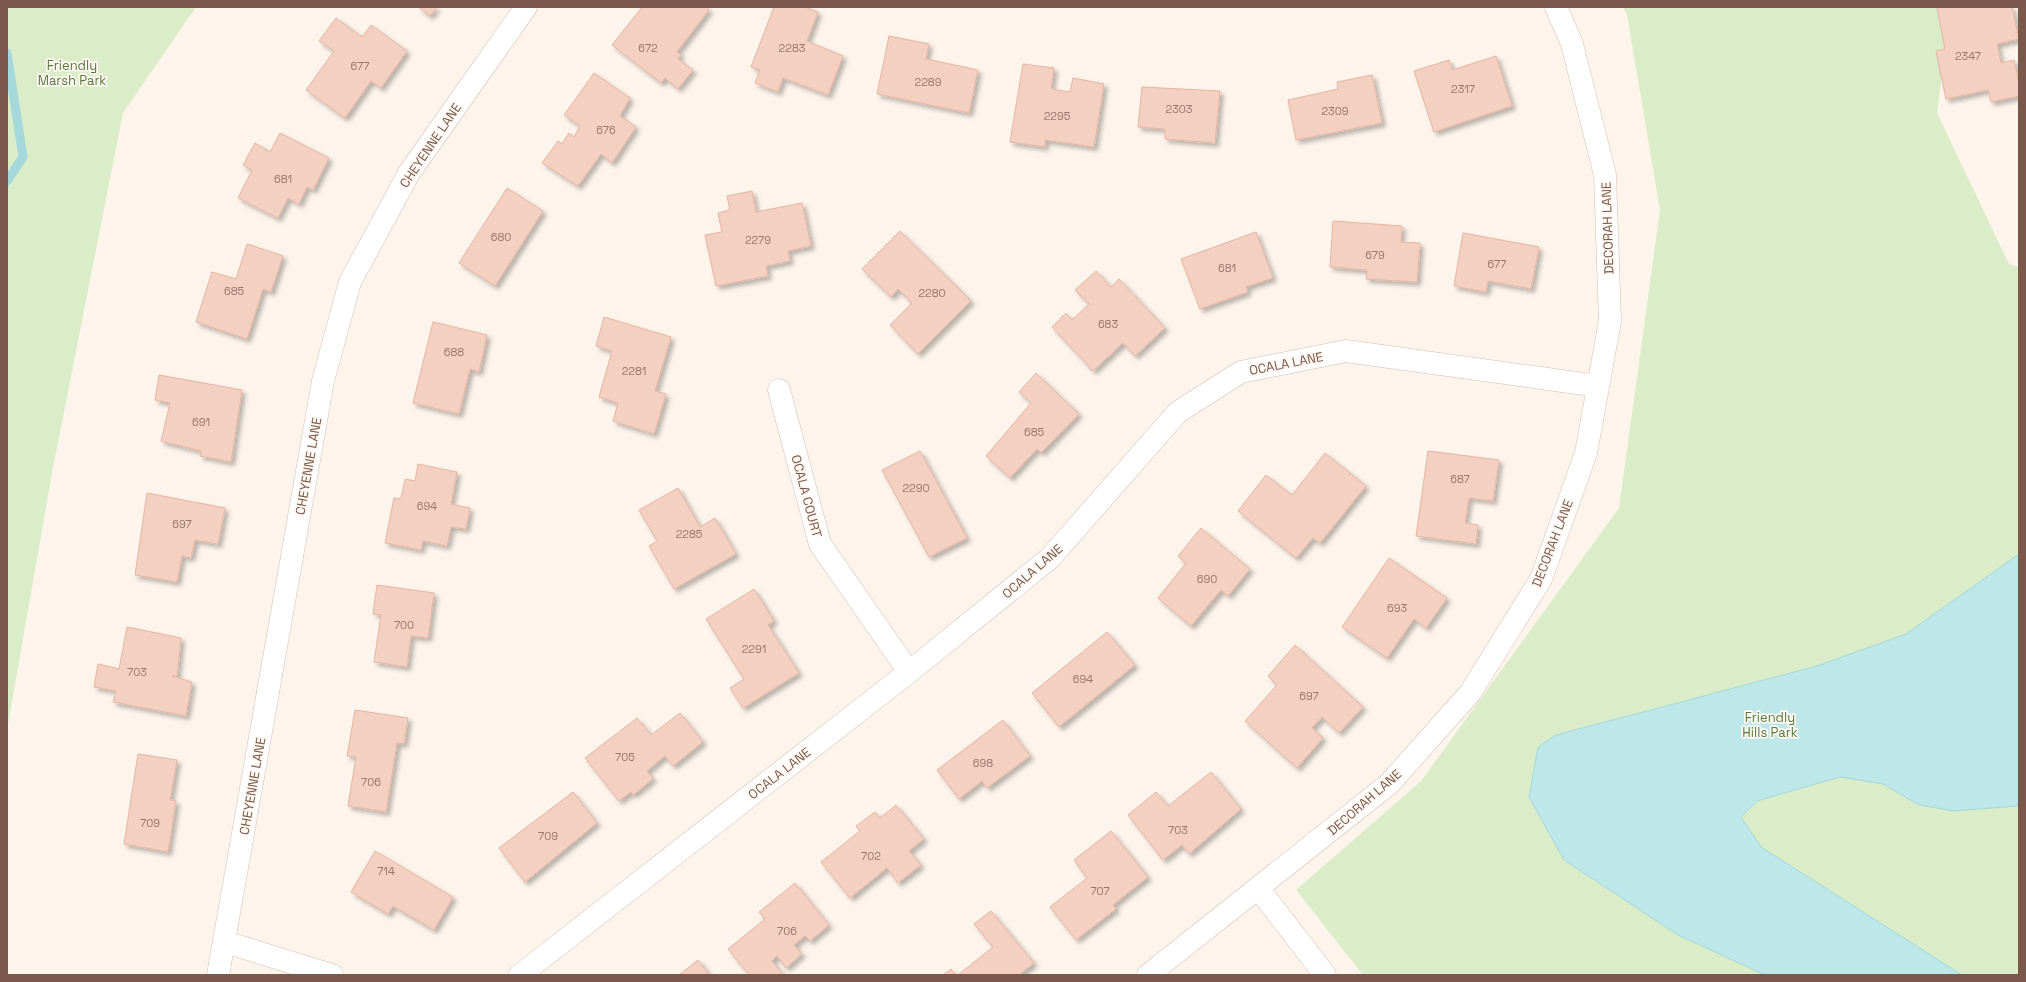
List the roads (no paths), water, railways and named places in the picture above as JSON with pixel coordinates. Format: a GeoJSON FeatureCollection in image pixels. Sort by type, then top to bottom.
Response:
{"type":"FeatureCollection","features":[{"type":"Feature","properties":{"kind":"street","name":"CHEYENNE LANE"},"geometry":{"type":"LineString","coordinates":[[218,975],[323,382],[350,282],[408,173],[526,7]]}},
{"type":"Feature","properties":{"kind":"street","name":"DECORAH LANE"},"geometry":{"type":"LineString","coordinates":[[1148,975],[1259,889],[1389,784],[1470,693],[1541,579],[1586,453],[1610,321],[1605,175],[1572,44],[1556,7]]}},
{"type":"Feature","properties":{"kind":"street","name":"OCALA LANE"},"geometry":{"type":"LineString","coordinates":[[520,975],[909,672],[1050,558],[1178,412],[1241,372],[1346,351],[1598,386]]}},
{"type":"Feature","properties":{"kind":"street","name":"OCALA COURT"},"geometry":{"type":"LineString","coordinates":[[779,390],[820,544],[909,672]]}},
{"type":"Feature","properties":{"kind":"street"},"geometry":{"type":"LineString","coordinates":[[1259,889],[1325,975]]}},
{"type":"Feature","properties":{"kind":"street"},"geometry":{"type":"LineString","coordinates":[[225,942],[332,975]]}},
{"type":"Feature","properties":{"kind":"water"},"geometry":{"type":"Polygon","coordinates":[[[2019,554],[2019,798],[2017,806],[1954,811],[1919,805],[1883,784],[1840,777],[1757,801],[1741,817],[1761,847],[1962,975],[1765,975],[1678,935],[1564,860],[1529,797],[1538,747],[1556,735],[1817,666],[1906,634],[2019,554]]]}},
{"type":"Feature","properties":{"kind":"waterway"},"geometry":{"type":"LineString","coordinates":[[7,53],[23,157],[7,181]]}},
{"type":"Feature","properties":{"kind":"park label","name":"Friendly Marsh Park"},"geometry":{"type":"Point","coordinates":[72,72]}},
{"type":"Feature","properties":{"kind":"park label","name":"Friendly Hills Park"},"geometry":{"type":"Point","coordinates":[1770,724]}}]}
